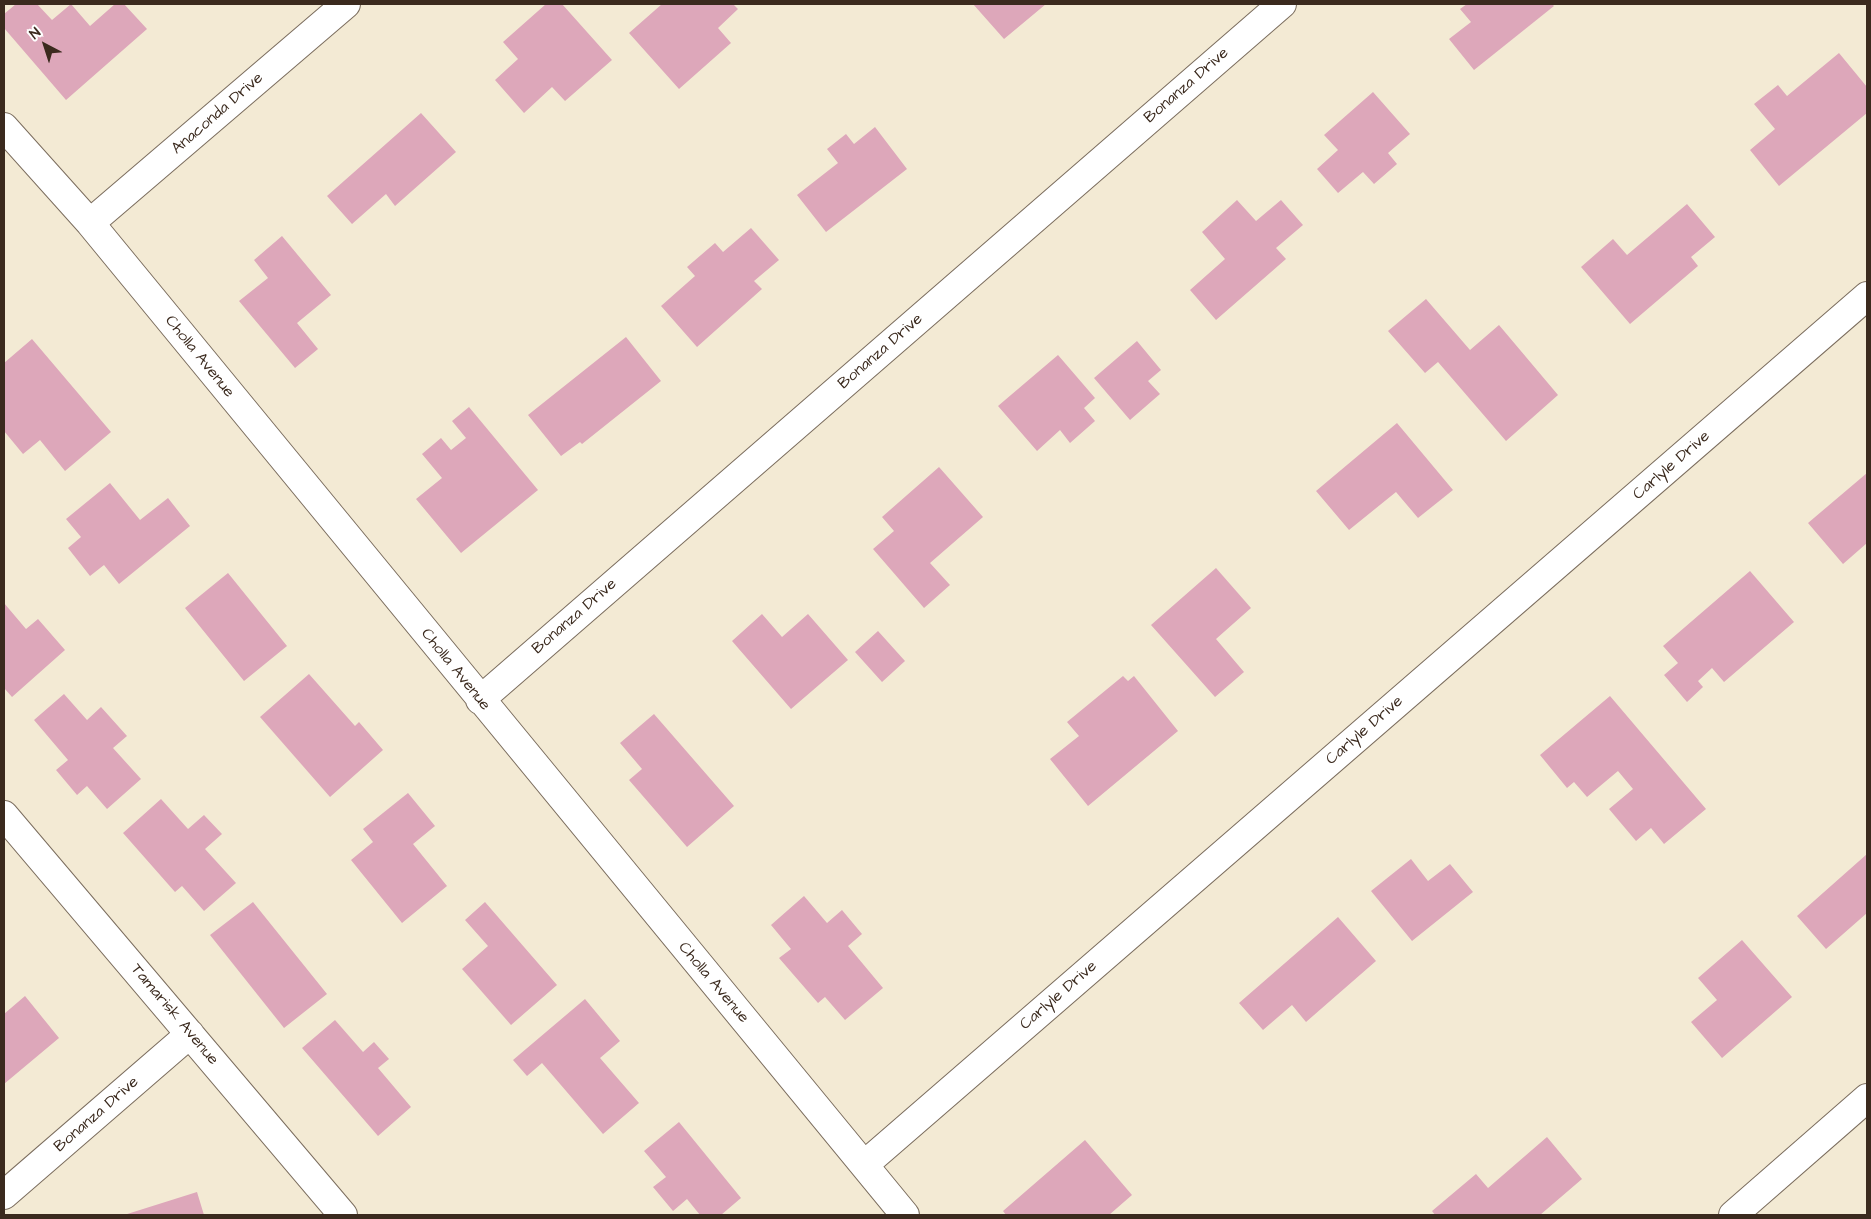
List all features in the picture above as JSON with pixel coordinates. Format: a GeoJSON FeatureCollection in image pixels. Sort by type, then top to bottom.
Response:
{"type":"FeatureCollection","features":[{"type":"Feature","properties":{"kind":"street","name":"Anaconda Drive"},"geometry":{"type":"LineString","coordinates":[[90,223],[346,4]]}},
{"type":"Feature","properties":{"kind":"street","name":"Bonanza Drive"},"geometry":{"type":"LineString","coordinates":[[480,700],[1282,4]]}},
{"type":"Feature","properties":{"kind":"street","name":"Cholla Avenue"},"geometry":{"type":"LineString","coordinates":[[4,126],[90,223],[905,1215]]}},
{"type":"Feature","properties":{"kind":"street","name":"Carlyle Drive"},"geometry":{"type":"LineString","coordinates":[[864,1165],[1867,296]]}},
{"type":"Feature","properties":{"kind":"street","name":"Tamarisk Avenue"},"geometry":{"type":"LineString","coordinates":[[4,815],[344,1215]]}},
{"type":"Feature","properties":{"kind":"street","name":"Bonanza Drive"},"geometry":{"type":"LineString","coordinates":[[4,1195],[190,1034]]}},
{"type":"Feature","properties":{"kind":"street"},"geometry":{"type":"LineString","coordinates":[[1733,1215],[1867,1098]]}},
{"type":"Feature","properties":{"kind":"building"},"geometry":{"type":"Polygon","coordinates":[[[16,4],[37,4],[52,20],[71,4],[90,26],[115,4],[124,4],[147,29],[66,100],[4,28],[4,14],[16,4]]]}},
{"type":"Feature","properties":{"kind":"building"},"geometry":{"type":"Polygon","coordinates":[[[546,4],[562,4],[612,60],[565,101],[552,87],[524,113],[495,80],[518,59],[503,42],[546,4]]]}},
{"type":"Feature","properties":{"kind":"building"},"geometry":{"type":"Polygon","coordinates":[[[662,4],[733,4],[738,9],[718,28],[731,43],[679,89],[629,33],[662,4]]]}},
{"type":"Feature","properties":{"kind":"building"},"geometry":{"type":"Polygon","coordinates":[[[973,4],[1046,4],[1004,39],[973,4]]]}},
{"type":"Feature","properties":{"kind":"building"},"geometry":{"type":"Polygon","coordinates":[[[1467,4],[1552,4],[1554,6],[1474,70],[1449,39],[1471,22],[1460,9],[1467,4]]]}},
{"type":"Feature","properties":{"kind":"building"},"geometry":{"type":"Polygon","coordinates":[[[1839,53],[1867,87],[1867,113],[1779,186],[1750,150],[1775,129],[1754,104],[1778,85],[1787,96],[1839,53]]]}},
{"type":"Feature","properties":{"kind":"building"},"geometry":{"type":"Polygon","coordinates":[[[1373,92],[1410,134],[1388,153],[1397,164],[1374,184],[1363,172],[1338,193],[1317,169],[1338,150],[1324,135],[1373,92]]]}},
{"type":"Feature","properties":{"kind":"building"},"geometry":{"type":"Polygon","coordinates":[[[421,113],[456,152],[395,206],[386,194],[352,224],[327,196],[421,113]]]}},
{"type":"Feature","properties":{"kind":"building"},"geometry":{"type":"Polygon","coordinates":[[[875,127],[907,169],[826,232],[797,195],[838,163],[827,149],[846,134],[854,144],[875,127]]]}},
{"type":"Feature","properties":{"kind":"building"},"geometry":{"type":"Polygon","coordinates":[[[1237,200],[1256,221],[1281,200],[1303,225],[1276,248],[1286,259],[1216,320],[1190,290],[1225,259],[1202,232],[1237,200]]]}},
{"type":"Feature","properties":{"kind":"building"},"geometry":{"type":"Polygon","coordinates":[[[1687,204],[1715,237],[1691,257],[1698,266],[1630,324],[1581,267],[1613,239],[1627,255],[1687,204]]]}},
{"type":"Feature","properties":{"kind":"building"},"geometry":{"type":"Polygon","coordinates":[[[751,228],[779,260],[754,281],[762,289],[697,347],[661,306],[695,276],[687,267],[715,243],[723,252],[751,228]]]}},
{"type":"Feature","properties":{"kind":"building"},"geometry":{"type":"Polygon","coordinates":[[[282,236],[331,295],[297,323],[318,349],[295,368],[239,301],[268,278],[254,260],[282,236]]]}},
{"type":"Feature","properties":{"kind":"building"},"geometry":{"type":"Polygon","coordinates":[[[1426,299],[1470,350],[1499,325],[1558,395],[1506,441],[1438,362],[1425,373],[1388,331],[1426,299]]]}},
{"type":"Feature","properties":{"kind":"building"},"geometry":{"type":"Polygon","coordinates":[[[626,337],[661,381],[582,444],[580,442],[561,456],[528,415],[626,337]]]}},
{"type":"Feature","properties":{"kind":"building"},"geometry":{"type":"Polygon","coordinates":[[[32,339],[111,432],[65,471],[40,440],[23,454],[4,431],[4,363],[32,339]]]}},
{"type":"Feature","properties":{"kind":"building"},"geometry":{"type":"Polygon","coordinates":[[[1137,341],[1161,370],[1148,381],[1160,394],[1130,420],[1094,378],[1137,341]]]}},
{"type":"Feature","properties":{"kind":"building"},"geometry":{"type":"Polygon","coordinates":[[[1058,355],[1095,398],[1084,408],[1095,421],[1070,443],[1060,430],[1037,451],[998,406],[1058,355]]]}},
{"type":"Feature","properties":{"kind":"building"},"geometry":{"type":"Polygon","coordinates":[[[469,407],[538,490],[461,553],[416,499],[442,478],[422,454],[441,438],[451,450],[466,438],[452,421],[469,407]]]}},
{"type":"Feature","properties":{"kind":"building"},"geometry":{"type":"Polygon","coordinates":[[[1397,423],[1453,490],[1418,518],[1396,492],[1349,530],[1316,491],[1397,423]]]}},
{"type":"Feature","properties":{"kind":"building"},"geometry":{"type":"Polygon","coordinates":[[[939,467],[983,517],[930,563],[950,585],[924,608],[873,549],[894,531],[882,517],[939,467]]]}},
{"type":"Feature","properties":{"kind":"building"},"geometry":{"type":"Polygon","coordinates":[[[1867,473],[1867,543],[1843,564],[1808,523],[1867,473]]]}},
{"type":"Feature","properties":{"kind":"building"},"geometry":{"type":"Polygon","coordinates":[[[110,483],[140,520],[168,498],[190,526],[119,584],[104,565],[90,576],[68,548],[81,537],[66,519],[110,483]]]}},
{"type":"Feature","properties":{"kind":"building"},"geometry":{"type":"Polygon","coordinates":[[[1216,568],[1251,608],[1216,639],[1244,672],[1215,697],[1151,625],[1216,568]]]}},
{"type":"Feature","properties":{"kind":"building"},"geometry":{"type":"Polygon","coordinates":[[[1750,571],[1794,622],[1724,682],[1712,668],[1698,681],[1703,687],[1687,702],[1664,675],[1678,663],[1663,646],[1750,571]]]}},
{"type":"Feature","properties":{"kind":"building"},"geometry":{"type":"Polygon","coordinates":[[[228,573],[287,646],[244,681],[185,608],[228,573]]]}},
{"type":"Feature","properties":{"kind":"building"},"geometry":{"type":"Polygon","coordinates":[[[4,603],[26,629],[38,619],[65,650],[12,697],[4,688],[4,603]]]}},
{"type":"Feature","properties":{"kind":"building"},"geometry":{"type":"Polygon","coordinates":[[[762,614],[782,637],[808,614],[848,660],[791,709],[732,641],[762,614]]]}},
{"type":"Feature","properties":{"kind":"building"},"geometry":{"type":"Polygon","coordinates":[[[878,631],[905,661],[882,682],[855,652],[878,631]]]}},
{"type":"Feature","properties":{"kind":"building"},"geometry":{"type":"Polygon","coordinates":[[[309,674],[355,726],[359,722],[383,750],[330,797],[260,717],[309,674]]]}},
{"type":"Feature","properties":{"kind":"building"},"geometry":{"type":"Polygon","coordinates":[[[1123,676],[1128,681],[1134,676],[1178,731],[1088,806],[1050,759],[1079,736],[1067,722],[1123,676]]]}},
{"type":"Feature","properties":{"kind":"building"},"geometry":{"type":"Polygon","coordinates":[[[64,694],[87,720],[101,707],[127,736],[113,748],[141,779],[107,809],[87,786],[77,795],[56,770],[68,760],[34,720],[64,694]]]}},
{"type":"Feature","properties":{"kind":"building"},"geometry":{"type":"Polygon","coordinates":[[[1610,696],[1706,809],[1664,844],[1651,828],[1636,841],[1609,809],[1633,789],[1618,771],[1587,797],[1574,782],[1567,788],[1540,755],[1610,696]]]}},
{"type":"Feature","properties":{"kind":"building"},"geometry":{"type":"Polygon","coordinates":[[[654,714],[734,806],[687,847],[629,780],[642,769],[620,743],[654,714]]]}},
{"type":"Feature","properties":{"kind":"building"},"geometry":{"type":"Polygon","coordinates":[[[408,793],[435,826],[413,844],[447,886],[402,923],[351,860],[373,842],[363,829],[408,793]]]}},
{"type":"Feature","properties":{"kind":"building"},"geometry":{"type":"Polygon","coordinates":[[[161,799],[188,829],[204,815],[222,834],[205,849],[236,883],[204,911],[182,886],[175,892],[123,833],[161,799]]]}},
{"type":"Feature","properties":{"kind":"building"},"geometry":{"type":"Polygon","coordinates":[[[1867,854],[1867,913],[1826,949],[1797,916],[1867,854]]]}},
{"type":"Feature","properties":{"kind":"building"},"geometry":{"type":"Polygon","coordinates":[[[1411,859],[1428,881],[1450,864],[1473,892],[1412,941],[1371,891],[1411,859]]]}},
{"type":"Feature","properties":{"kind":"building"},"geometry":{"type":"Polygon","coordinates":[[[804,896],[827,923],[842,910],[862,934],[848,946],[883,988],[845,1020],[825,997],[818,1003],[779,958],[791,949],[771,925],[804,896]]]}},
{"type":"Feature","properties":{"kind":"building"},"geometry":{"type":"Polygon","coordinates":[[[253,902],[327,994],[284,1028],[210,935],[253,902]]]}},
{"type":"Feature","properties":{"kind":"building"},"geometry":{"type":"Polygon","coordinates":[[[485,902],[557,985],[511,1025],[462,969],[488,946],[465,920],[485,902]]]}},
{"type":"Feature","properties":{"kind":"building"},"geometry":{"type":"Polygon","coordinates":[[[1338,917],[1376,961],[1306,1022],[1292,1005],[1263,1030],[1239,1003],[1338,917]]]}},
{"type":"Feature","properties":{"kind":"building"},"geometry":{"type":"Polygon","coordinates":[[[1742,940],[1792,997],[1722,1058],[1691,1022],[1717,1000],[1698,978],[1742,940]]]}},
{"type":"Feature","properties":{"kind":"building"},"geometry":{"type":"Polygon","coordinates":[[[25,996],[59,1038],[4,1084],[4,1014],[25,996]]]}},
{"type":"Feature","properties":{"kind":"building"},"geometry":{"type":"Polygon","coordinates":[[[585,999],[620,1041],[600,1058],[639,1103],[603,1134],[542,1063],[527,1076],[513,1060],[585,999]]]}},
{"type":"Feature","properties":{"kind":"building"},"geometry":{"type":"Polygon","coordinates":[[[335,1020],[363,1052],[374,1042],[389,1059],[378,1068],[411,1107],[378,1136],[302,1048],[335,1020]]]}},
{"type":"Feature","properties":{"kind":"building"},"geometry":{"type":"Polygon","coordinates":[[[679,1122],[741,1198],[721,1215],[700,1215],[687,1199],[673,1211],[653,1187],[666,1177],[644,1151],[679,1122]]]}},
{"type":"Feature","properties":{"kind":"building"},"geometry":{"type":"Polygon","coordinates":[[[1547,1137],[1582,1179],[1540,1215],[1435,1215],[1432,1211],[1476,1174],[1488,1188],[1547,1137]]]}},
{"type":"Feature","properties":{"kind":"building"},"geometry":{"type":"Polygon","coordinates":[[[1085,1140],[1132,1195],[1109,1215],[1006,1215],[1003,1211],[1085,1140]]]}},
{"type":"Feature","properties":{"kind":"building"},"geometry":{"type":"Polygon","coordinates":[[[197,1192],[204,1215],[124,1215],[197,1192]]]}}]}
